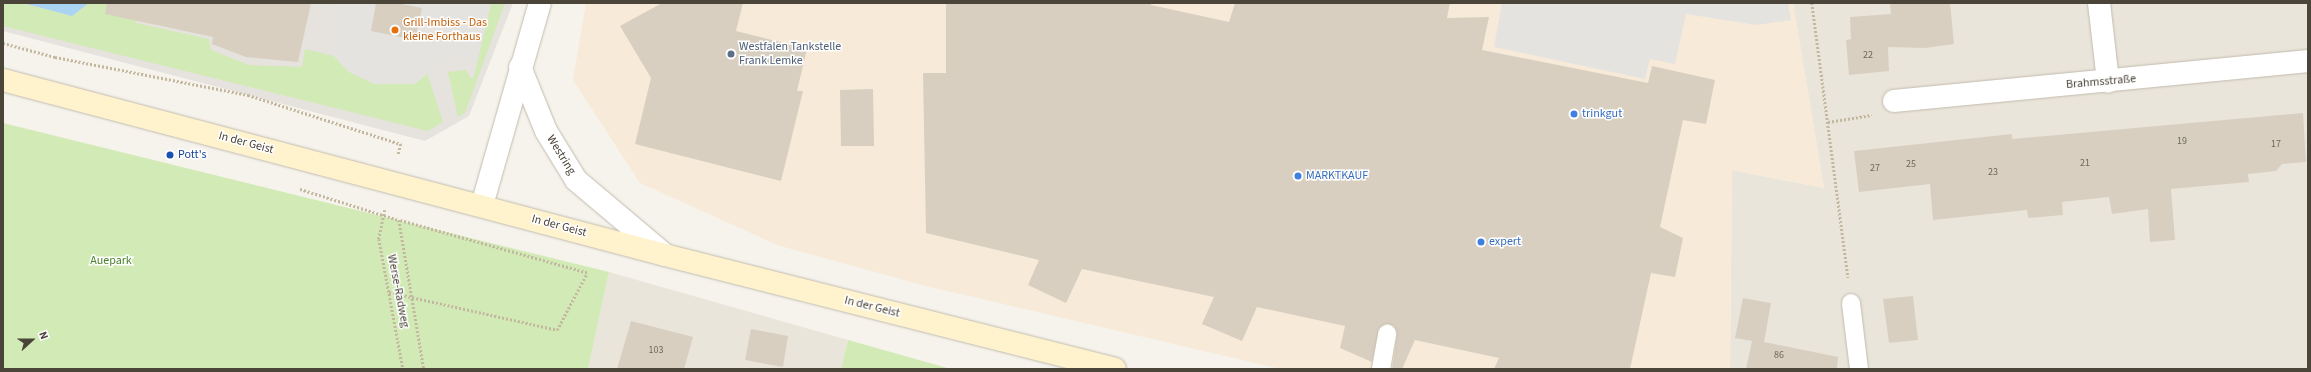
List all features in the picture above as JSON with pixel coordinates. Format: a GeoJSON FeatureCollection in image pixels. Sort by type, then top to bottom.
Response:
{"type":"FeatureCollection","features":[{"type":"Feature","properties":{"kind":"main road","name":"In der Geist"},"geometry":{"type":"LineString","coordinates":[[3,80],[482,205],[665,255],[1115,369]]}},
{"type":"Feature","properties":{"kind":"street"},"geometry":{"type":"LineString","coordinates":[[482,205],[520,67],[540,3]]}},
{"type":"Feature","properties":{"kind":"street"},"geometry":{"type":"LineString","coordinates":[[2099,3],[2108,81]]}},
{"type":"Feature","properties":{"kind":"street","name":"Brahmsstraße"},"geometry":{"type":"LineString","coordinates":[[1894,101],[2308,62]]}},
{"type":"Feature","properties":{"kind":"street","name":"Westring"},"geometry":{"type":"LineString","coordinates":[[520,67],[546,131],[576,180],[665,255]]}},
{"type":"Feature","properties":{"kind":"lane"},"geometry":{"type":"LineString","coordinates":[[1851,303],[1859,369]]}},
{"type":"Feature","properties":{"kind":"lane"},"geometry":{"type":"LineString","coordinates":[[1381,369],[1387,334]]}},
{"type":"Feature","properties":{"kind":"path"},"geometry":{"type":"LineString","coordinates":[[1812,3],[1851,303]]}},
{"type":"Feature","properties":{"kind":"path"},"geometry":{"type":"LineString","coordinates":[[3,44],[55,57],[248,95],[401,144],[392,182]]}},
{"type":"Feature","properties":{"kind":"path"},"geometry":{"type":"LineString","coordinates":[[1828,122],[1881,113],[1894,101]]}},
{"type":"Feature","properties":{"kind":"path","name":"Werse-Radweg"},"geometry":{"type":"LineString","coordinates":[[400,220],[384,216],[379,239],[404,369]]}},
{"type":"Feature","properties":{"kind":"path"},"geometry":{"type":"LineString","coordinates":[[389,292],[410,296],[558,330],[587,273],[400,220],[410,296],[424,369]]}},
{"type":"Feature","properties":{"kind":"shaded area"},"geometry":{"type":"Polygon","coordinates":[[[3,3],[513,3],[469,116],[425,141],[3,31],[3,3]]]}},
{"type":"Feature","properties":{"kind":"shaded area"},"geometry":{"type":"Polygon","coordinates":[[[332,3],[491,3],[477,60],[450,55],[415,84],[374,84],[349,72],[334,56],[326,31],[332,3]]]}},
{"type":"Feature","properties":{"kind":"shaded area"},"geometry":{"type":"Polygon","coordinates":[[[586,3],[1793,3],[1824,188],[1732,170],[1730,369],[1281,369],[922,285],[777,245],[640,183],[573,80],[586,3]]]}},
{"type":"Feature","properties":{"kind":"shaded area"},"geometry":{"type":"Polygon","coordinates":[[[1502,3],[1788,3],[1791,20],[1757,25],[1686,14],[1675,64],[1650,59],[1645,79],[1494,47],[1502,3]]]}},
{"type":"Feature","properties":{"kind":"shaded area"},"geometry":{"type":"Polygon","coordinates":[[[1793,3],[2308,3],[2308,369],[1730,369],[1732,170],[1824,188],[1793,3]]]}},
{"type":"Feature","properties":{"kind":"shaded area"},"geometry":{"type":"Polygon","coordinates":[[[609,272],[848,340],[841,369],[588,369],[609,272]]]}},
{"type":"Feature","properties":{"kind":"green space"},"geometry":{"type":"Polygon","coordinates":[[[3,3],[23,3],[72,16],[89,3],[139,3],[136,23],[209,39],[211,50],[249,65],[302,67],[305,49],[334,56],[349,72],[415,84],[427,73],[443,122],[428,131],[3,26],[3,3]]]}},
{"type":"Feature","properties":{"kind":"green space"},"geometry":{"type":"Polygon","coordinates":[[[491,3],[505,3],[465,113],[458,117],[448,72],[466,70],[470,78],[474,77],[491,3]]]}},
{"type":"Feature","properties":{"kind":"green space","name":"Auepark"},"geometry":{"type":"Polygon","coordinates":[[[3,123],[609,272],[588,369],[3,369],[3,123]]]}},
{"type":"Feature","properties":{"kind":"green space"},"geometry":{"type":"Polygon","coordinates":[[[848,340],[951,369],[841,369],[848,340]]]}},
{"type":"Feature","properties":{"kind":"water"},"geometry":{"type":"Polygon","coordinates":[[[23,3],[89,3],[72,16],[23,3]]]}},
{"type":"Feature","properties":{"kind":"building"},"geometry":{"type":"Polygon","coordinates":[[[107,3],[311,3],[298,62],[246,57],[212,44],[213,37],[105,14],[107,3]]]}},
{"type":"Feature","properties":{"kind":"building"},"geometry":{"type":"Polygon","coordinates":[[[376,3],[397,3],[422,8],[415,40],[371,31],[376,3]]]}},
{"type":"Feature","properties":{"kind":"building"},"geometry":{"type":"Polygon","coordinates":[[[662,3],[743,3],[736,31],[807,49],[797,91],[803,91],[781,181],[635,144],[651,78],[620,26],[662,3]]]}},
{"type":"Feature","properties":{"kind":"building","name":"MARKTKAUF"},"geometry":{"type":"Polygon","coordinates":[[[946,3],[1151,3],[1151,5],[1229,22],[1235,3],[1450,3],[1447,18],[1489,17],[1482,50],[1648,83],[1652,66],[1715,80],[1706,124],[1683,120],[1660,227],[1683,238],[1675,277],[1651,273],[1630,369],[1494,369],[1499,358],[1415,340],[1402,369],[1392,369],[1397,335],[1394,326],[1389,324],[1379,328],[1372,362],[1340,348],[1345,326],[1257,307],[1242,341],[1202,324],[1214,297],[1082,269],[1066,303],[1028,285],[1039,260],[926,233],[923,73],[946,73],[946,3]]]}},
{"type":"Feature","properties":{"kind":"building"},"geometry":{"type":"Polygon","coordinates":[[[1890,3],[1950,3],[1954,44],[1925,48],[1888,47],[1889,71],[1849,75],[1846,40],[1851,39],[1850,17],[1891,14],[1890,3]]]}},
{"type":"Feature","properties":{"kind":"building"},"geometry":{"type":"Polygon","coordinates":[[[873,89],[874,146],[841,146],[840,90],[873,89]]]}},
{"type":"Feature","properties":{"kind":"building"},"geometry":{"type":"Polygon","coordinates":[[[2303,113],[2306,162],[2282,164],[2276,171],[2248,174],[2249,182],[2171,189],[2175,240],[2150,242],[2148,209],[2112,214],[2109,197],[2062,202],[2063,215],[2028,218],[2027,210],[1933,220],[1930,184],[1859,192],[1854,151],[2012,134],[2012,139],[2303,113]]]}},
{"type":"Feature","properties":{"kind":"building"},"geometry":{"type":"Polygon","coordinates":[[[1913,296],[1918,340],[1889,343],[1883,299],[1913,296]]]}},
{"type":"Feature","properties":{"kind":"building"},"geometry":{"type":"Polygon","coordinates":[[[1743,298],[1771,303],[1764,342],[1838,357],[1837,369],[1746,369],[1752,341],[1735,338],[1743,298]]]}},
{"type":"Feature","properties":{"kind":"building"},"geometry":{"type":"Polygon","coordinates":[[[631,321],[693,337],[684,369],[617,369],[631,321]]]}},
{"type":"Feature","properties":{"kind":"building"},"geometry":{"type":"Polygon","coordinates":[[[751,329],[788,336],[783,367],[745,360],[751,329]]]}},
{"type":"Feature","properties":{"kind":"place","name":"Grill-Imbiss - Das kleine Forthaus"},"geometry":{"type":"Point","coordinates":[395,30]}},
{"type":"Feature","properties":{"kind":"place","name":"Westfalen Tankstelle Frank Lemke"},"geometry":{"type":"Point","coordinates":[731,54]}},
{"type":"Feature","properties":{"kind":"place","name":"trinkgut"},"geometry":{"type":"Point","coordinates":[1574,114]}},
{"type":"Feature","properties":{"kind":"place","name":"Pott's"},"geometry":{"type":"Point","coordinates":[170,155]}},
{"type":"Feature","properties":{"kind":"place","name":"MARKTKAUF"},"geometry":{"type":"Point","coordinates":[1298,176]}},
{"type":"Feature","properties":{"kind":"place","name":"expert"},"geometry":{"type":"Point","coordinates":[1481,242]}}]}
